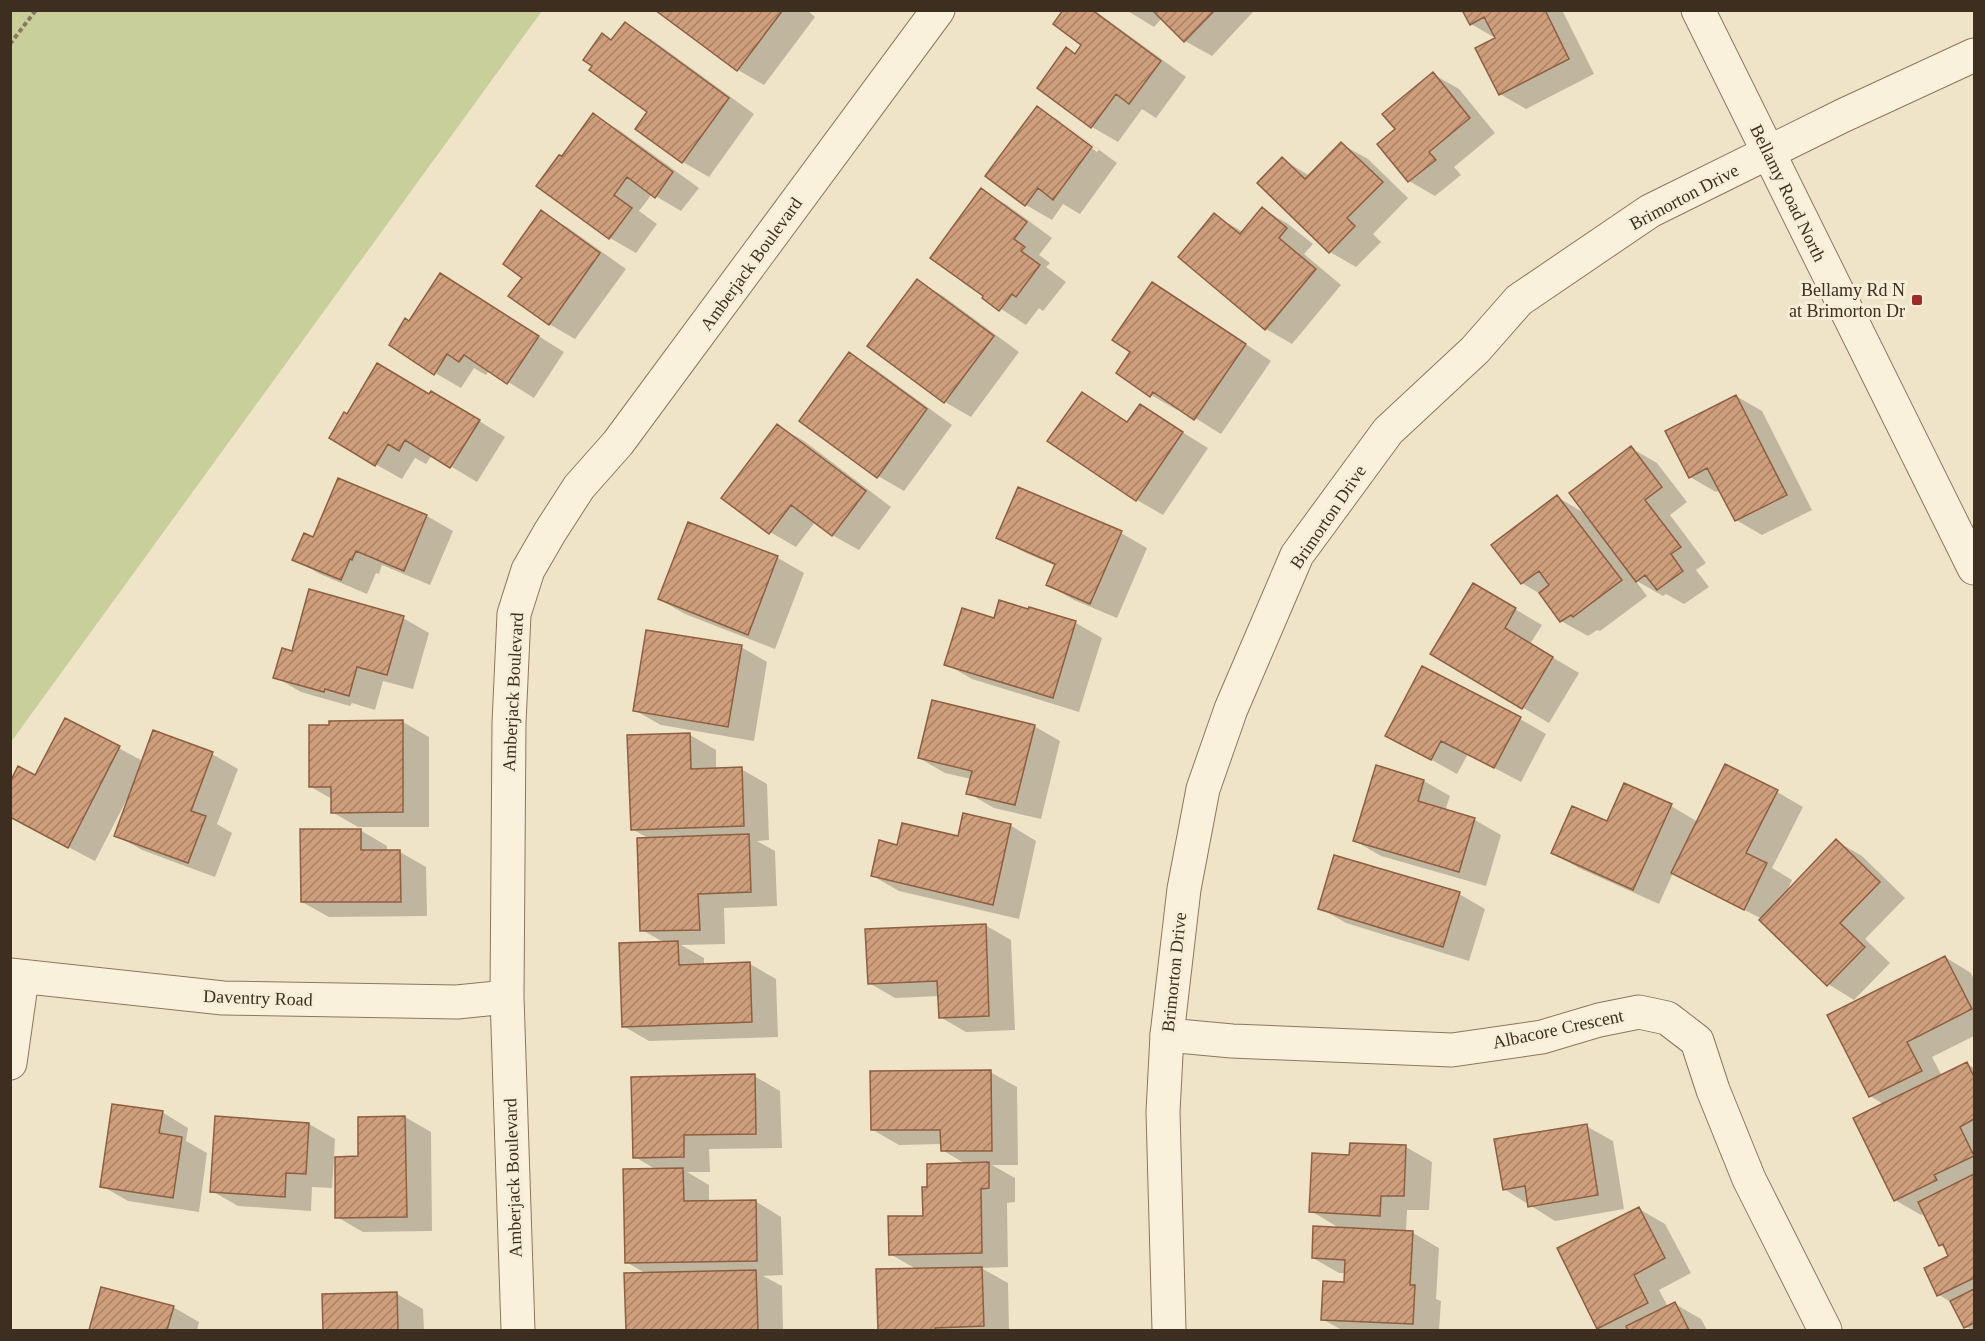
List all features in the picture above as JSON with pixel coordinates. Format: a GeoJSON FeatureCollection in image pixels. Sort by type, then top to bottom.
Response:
{"type":"FeatureCollection","features":[{"type":"Feature","properties":{"kind":"street","name":"Amberjack Boulevard"},"geometry":{"type":"LineString","coordinates":[[518,1330],[507,997],[509,723],[514,614],[528,570],[579,487],[618,443],[938,10]]}},
{"type":"Feature","properties":{"kind":"street","name":"Bellamy Road North"},"geometry":{"type":"LineString","coordinates":[[1698,10],[1974,568]]}},
{"type":"Feature","properties":{"kind":"street","name":"Brimorton Drive"},"geometry":{"type":"LineString","coordinates":[[1169,1330],[1163,1112],[1167,1035],[1184,889],[1203,789],[1236,699],[1297,555],[1388,430],[1475,350],[1519,300],[1650,211],[1842,116],[1974,55]]}},
{"type":"Feature","properties":{"kind":"street","name":"Daventry Road"},"geometry":{"type":"LineString","coordinates":[[16,976],[223,998],[457,1002],[507,997]]}},
{"type":"Feature","properties":{"kind":"street"},"geometry":{"type":"LineString","coordinates":[[10,1063],[16,976]]}},
{"type":"Feature","properties":{"kind":"street","name":"Albacore Crescent"},"geometry":{"type":"LineString","coordinates":[[1167,1035],[1232,1041],[1452,1050],[1542,1037],[1599,1020],[1639,1012],[1667,1018],[1697,1041],[1713,1090],[1749,1179],[1825,1330]]}},
{"type":"Feature","properties":{"kind":"path"},"geometry":{"type":"LineString","coordinates":[[10,44],[36,10]]}},
{"type":"Feature","properties":{"kind":"green space"},"geometry":{"type":"Polygon","coordinates":[[[10,11],[542,11],[11,742],[10,11]]]}},
{"type":"Feature","properties":{"kind":"building"},"geometry":{"type":"Polygon","coordinates":[[[655,10],[783,10],[737,71],[655,10]]]}},
{"type":"Feature","properties":{"kind":"building"},"geometry":{"type":"Polygon","coordinates":[[[1063,10],[1092,10],[1161,61],[1129,104],[1116,94],[1091,128],[1037,88],[1066,47],[1075,54],[1081,45],[1053,24],[1063,10]]]}},
{"type":"Feature","properties":{"kind":"building"},"geometry":{"type":"Polygon","coordinates":[[[1152,10],[1215,10],[1184,42],[1152,10]]]}},
{"type":"Feature","properties":{"kind":"building"},"geometry":{"type":"Polygon","coordinates":[[[1462,10],[1545,10],[1569,59],[1499,95],[1475,48],[1495,38],[1484,17],[1470,25],[1462,10]]]}},
{"type":"Feature","properties":{"kind":"building"},"geometry":{"type":"Polygon","coordinates":[[[625,22],[729,98],[682,163],[635,129],[647,112],[589,70],[592,66],[583,60],[602,33],[611,40],[625,22]]]}},
{"type":"Feature","properties":{"kind":"building"},"geometry":{"type":"Polygon","coordinates":[[[1433,72],[1470,118],[1429,152],[1436,160],[1408,182],[1377,144],[1395,129],[1382,114],[1433,72]]]}},
{"type":"Feature","properties":{"kind":"building"},"geometry":{"type":"Polygon","coordinates":[[[1037,106],[1092,147],[1053,200],[1038,188],[1025,206],[985,176],[1037,106]]]}},
{"type":"Feature","properties":{"kind":"building"},"geometry":{"type":"Polygon","coordinates":[[[593,113],[673,172],[655,198],[627,177],[614,195],[632,208],[609,239],[536,186],[559,155],[562,156],[593,113]]]}},
{"type":"Feature","properties":{"kind":"building"},"geometry":{"type":"Polygon","coordinates":[[[1341,142],[1383,182],[1347,218],[1355,226],[1329,253],[1257,183],[1282,157],[1305,179],[1341,142]]]}},
{"type":"Feature","properties":{"kind":"building"},"geometry":{"type":"Polygon","coordinates":[[[981,188],[1027,222],[1014,239],[1025,247],[1021,251],[1040,265],[1016,297],[1012,294],[999,311],[982,298],[983,296],[930,258],[981,188]]]}},
{"type":"Feature","properties":{"kind":"building"},"geometry":{"type":"Polygon","coordinates":[[[1262,207],[1287,228],[1279,238],[1316,269],[1265,330],[1178,257],[1214,213],[1240,234],[1262,207]]]}},
{"type":"Feature","properties":{"kind":"building"},"geometry":{"type":"Polygon","coordinates":[[[541,210],[600,253],[549,325],[508,296],[522,278],[503,264],[541,210]]]}},
{"type":"Feature","properties":{"kind":"building"},"geometry":{"type":"Polygon","coordinates":[[[440,273],[539,336],[507,384],[464,355],[459,362],[447,354],[434,375],[389,345],[405,318],[409,321],[440,273]]]}},
{"type":"Feature","properties":{"kind":"building"},"geometry":{"type":"Polygon","coordinates":[[[917,279],[994,336],[944,403],[867,346],[917,279]]]}},
{"type":"Feature","properties":{"kind":"building"},"geometry":{"type":"Polygon","coordinates":[[[1152,282],[1246,344],[1194,420],[1153,392],[1150,397],[1116,373],[1130,352],[1112,340],[1152,282]]]}},
{"type":"Feature","properties":{"kind":"building"},"geometry":{"type":"Polygon","coordinates":[[[849,352],[927,409],[877,478],[799,421],[849,352]]]}},
{"type":"Feature","properties":{"kind":"building"},"geometry":{"type":"Polygon","coordinates":[[[377,363],[429,394],[431,391],[480,420],[450,468],[405,440],[399,451],[388,444],[375,466],[329,438],[344,412],[347,414],[377,363]]]}},
{"type":"Feature","properties":{"kind":"building"},"geometry":{"type":"Polygon","coordinates":[[[1082,392],[1127,422],[1140,404],[1183,432],[1136,501],[1047,441],[1082,392]]]}},
{"type":"Feature","properties":{"kind":"building"},"geometry":{"type":"Polygon","coordinates":[[[1736,395],[1787,495],[1735,521],[1707,468],[1689,478],[1665,431],[1736,395]]]}},
{"type":"Feature","properties":{"kind":"building"},"geometry":{"type":"Polygon","coordinates":[[[777,424],[866,491],[832,536],[791,505],[769,534],[721,498],[777,424]]]}},
{"type":"Feature","properties":{"kind":"building"},"geometry":{"type":"Polygon","coordinates":[[[1631,446],[1662,487],[1645,500],[1681,547],[1671,554],[1683,571],[1657,590],[1645,575],[1636,582],[1569,493],[1631,446]]]}},
{"type":"Feature","properties":{"kind":"building"},"geometry":{"type":"Polygon","coordinates":[[[338,478],[427,515],[404,571],[356,551],[341,580],[292,560],[304,533],[313,537],[338,478]]]}},
{"type":"Feature","properties":{"kind":"building"},"geometry":{"type":"Polygon","coordinates":[[[1018,487],[1122,531],[1090,604],[1046,585],[1055,564],[996,538],[1018,487]]]}},
{"type":"Feature","properties":{"kind":"building"},"geometry":{"type":"Polygon","coordinates":[[[1557,495],[1622,580],[1573,617],[1571,615],[1560,622],[1539,593],[1549,585],[1539,571],[1521,584],[1491,545],[1557,495]]]}},
{"type":"Feature","properties":{"kind":"building"},"geometry":{"type":"Polygon","coordinates":[[[688,522],[778,556],[748,635],[658,599],[688,522]]]}},
{"type":"Feature","properties":{"kind":"building"},"geometry":{"type":"Polygon","coordinates":[[[1473,583],[1516,608],[1505,628],[1553,657],[1522,709],[1430,654],[1473,583]]]}},
{"type":"Feature","properties":{"kind":"building"},"geometry":{"type":"Polygon","coordinates":[[[309,589],[404,616],[387,675],[357,667],[349,696],[325,689],[324,692],[273,678],[282,648],[292,651],[309,589]]]}},
{"type":"Feature","properties":{"kind":"building"},"geometry":{"type":"Polygon","coordinates":[[[999,600],[1076,621],[1053,698],[944,665],[962,608],[994,618],[999,600]]]}},
{"type":"Feature","properties":{"kind":"building"},"geometry":{"type":"Polygon","coordinates":[[[646,630],[742,645],[728,727],[633,711],[646,630]]]}},
{"type":"Feature","properties":{"kind":"building"},"geometry":{"type":"Polygon","coordinates":[[[1422,666],[1521,717],[1494,768],[1441,741],[1431,760],[1385,736],[1422,666]]]}},
{"type":"Feature","properties":{"kind":"building"},"geometry":{"type":"Polygon","coordinates":[[[932,700],[1035,725],[1015,805],[966,794],[972,771],[918,758],[932,700]]]}},
{"type":"Feature","properties":{"kind":"building"},"geometry":{"type":"Polygon","coordinates":[[[65,718],[120,746],[68,848],[10,817],[10,782],[18,766],[35,775],[65,718]]]}},
{"type":"Feature","properties":{"kind":"building"},"geometry":{"type":"Polygon","coordinates":[[[403,720],[403,812],[331,813],[331,787],[309,787],[309,725],[329,725],[329,721],[403,720]]]}},
{"type":"Feature","properties":{"kind":"building"},"geometry":{"type":"Polygon","coordinates":[[[153,730],[213,752],[191,811],[206,816],[188,863],[114,836],[153,730]]]}},
{"type":"Feature","properties":{"kind":"building"},"geometry":{"type":"Polygon","coordinates":[[[690,733],[691,769],[742,767],[744,826],[631,830],[627,735],[690,733]]]}},
{"type":"Feature","properties":{"kind":"building"},"geometry":{"type":"Polygon","coordinates":[[[1725,764],[1778,790],[1746,853],[1767,863],[1744,910],[1671,873],[1725,764]]]}},
{"type":"Feature","properties":{"kind":"building"},"geometry":{"type":"Polygon","coordinates":[[[1376,765],[1424,780],[1418,801],[1475,818],[1459,872],[1353,841],[1376,765]]]}},
{"type":"Feature","properties":{"kind":"building"},"geometry":{"type":"Polygon","coordinates":[[[1624,783],[1672,804],[1633,890],[1551,853],[1572,806],[1607,821],[1624,783]]]}},
{"type":"Feature","properties":{"kind":"building"},"geometry":{"type":"Polygon","coordinates":[[[963,813],[1011,824],[993,905],[871,876],[879,840],[897,845],[902,823],[958,836],[963,813]]]}},
{"type":"Feature","properties":{"kind":"building"},"geometry":{"type":"Polygon","coordinates":[[[300,829],[361,829],[361,850],[400,850],[401,902],[301,902],[300,829]]]}},
{"type":"Feature","properties":{"kind":"building"},"geometry":{"type":"Polygon","coordinates":[[[749,834],[751,892],[698,894],[700,930],[640,931],[637,838],[749,834]]]}},
{"type":"Feature","properties":{"kind":"building"},"geometry":{"type":"Polygon","coordinates":[[[1836,839],[1880,882],[1840,923],[1865,947],[1827,986],[1759,920],[1836,839]]]}},
{"type":"Feature","properties":{"kind":"building"},"geometry":{"type":"Polygon","coordinates":[[[1334,855],[1460,892],[1443,947],[1318,909],[1334,855]]]}},
{"type":"Feature","properties":{"kind":"building"},"geometry":{"type":"Polygon","coordinates":[[[986,924],[989,1016],[939,1018],[937,981],[868,984],[865,929],[986,924]]]}},
{"type":"Feature","properties":{"kind":"building"},"geometry":{"type":"Polygon","coordinates":[[[678,941],[679,965],[750,962],[752,1022],[622,1027],[619,943],[678,941]]]}},
{"type":"Feature","properties":{"kind":"building"},"geometry":{"type":"Polygon","coordinates":[[[1945,956],[1972,1009],[1907,1042],[1922,1071],[1869,1097],[1827,1015],[1945,956]]]}},
{"type":"Feature","properties":{"kind":"building"},"geometry":{"type":"Polygon","coordinates":[[[1967,1062],[1974,1077],[1974,1119],[1960,1127],[1974,1156],[1934,1175],[1937,1180],[1894,1201],[1853,1118],[1967,1062]]]}},
{"type":"Feature","properties":{"kind":"building"},"geometry":{"type":"Polygon","coordinates":[[[991,1070],[992,1151],[941,1151],[940,1130],[871,1130],[870,1071],[991,1070]]]}},
{"type":"Feature","properties":{"kind":"building"},"geometry":{"type":"Polygon","coordinates":[[[755,1074],[756,1134],[684,1135],[684,1157],[633,1158],[631,1077],[755,1074]]]}},
{"type":"Feature","properties":{"kind":"building"},"geometry":{"type":"Polygon","coordinates":[[[112,1104],[163,1111],[159,1133],[182,1137],[173,1198],[100,1187],[112,1104]]]}},
{"type":"Feature","properties":{"kind":"building"},"geometry":{"type":"Polygon","coordinates":[[[215,1116],[309,1123],[306,1174],[286,1173],[285,1197],[210,1192],[215,1116]]]}},
{"type":"Feature","properties":{"kind":"building"},"geometry":{"type":"Polygon","coordinates":[[[405,1116],[407,1217],[335,1218],[335,1157],[358,1156],[358,1117],[405,1116]]]}},
{"type":"Feature","properties":{"kind":"building"},"geometry":{"type":"Polygon","coordinates":[[[1587,1124],[1598,1195],[1528,1207],[1525,1186],[1503,1190],[1494,1139],[1587,1124]]]}},
{"type":"Feature","properties":{"kind":"building"},"geometry":{"type":"Polygon","coordinates":[[[1350,1143],[1406,1145],[1404,1196],[1381,1196],[1380,1216],[1309,1212],[1312,1153],[1349,1155],[1350,1143]]]}},
{"type":"Feature","properties":{"kind":"building"},"geometry":{"type":"Polygon","coordinates":[[[989,1162],[989,1188],[981,1189],[982,1253],[889,1255],[888,1216],[923,1216],[922,1187],[927,1187],[927,1164],[989,1162]]]}},
{"type":"Feature","properties":{"kind":"building"},"geometry":{"type":"Polygon","coordinates":[[[683,1168],[684,1201],[756,1200],[757,1261],[625,1263],[623,1169],[683,1168]]]}},
{"type":"Feature","properties":{"kind":"building"},"geometry":{"type":"Polygon","coordinates":[[[1974,1174],[1974,1278],[1937,1296],[1924,1268],[1948,1256],[1943,1244],[1939,1246],[1918,1202],[1974,1174]]]}},
{"type":"Feature","properties":{"kind":"building"},"geometry":{"type":"Polygon","coordinates":[[[1639,1207],[1665,1258],[1634,1275],[1648,1303],[1597,1329],[1557,1248],[1639,1207]]]}},
{"type":"Feature","properties":{"kind":"building"},"geometry":{"type":"Polygon","coordinates":[[[1313,1226],[1413,1231],[1410,1285],[1415,1285],[1413,1324],[1321,1320],[1323,1281],[1344,1282],[1345,1260],[1312,1258],[1313,1226]]]}},
{"type":"Feature","properties":{"kind":"building"},"geometry":{"type":"Polygon","coordinates":[[[982,1267],[984,1326],[935,1328],[935,1330],[878,1330],[876,1269],[982,1267]]]}},
{"type":"Feature","properties":{"kind":"building"},"geometry":{"type":"Polygon","coordinates":[[[756,1270],[758,1330],[626,1330],[624,1273],[756,1270]]]}},
{"type":"Feature","properties":{"kind":"building"},"geometry":{"type":"Polygon","coordinates":[[[101,1287],[174,1306],[167,1330],[89,1330],[101,1287]]]}},
{"type":"Feature","properties":{"kind":"building"},"geometry":{"type":"Polygon","coordinates":[[[1974,1289],[1974,1323],[1964,1328],[1950,1301],[1974,1289]]]}},
{"type":"Feature","properties":{"kind":"building"},"geometry":{"type":"Polygon","coordinates":[[[397,1292],[398,1330],[323,1330],[322,1294],[397,1292]]]}},
{"type":"Feature","properties":{"kind":"building"},"geometry":{"type":"Polygon","coordinates":[[[1675,1302],[1689,1330],[1628,1330],[1626,1326],[1675,1302]]]}},
{"type":"Feature","properties":{"kind":"place","name":"Bellamy Rd N at Brimorton Dr"},"geometry":{"type":"Point","coordinates":[1917,300]}}]}
